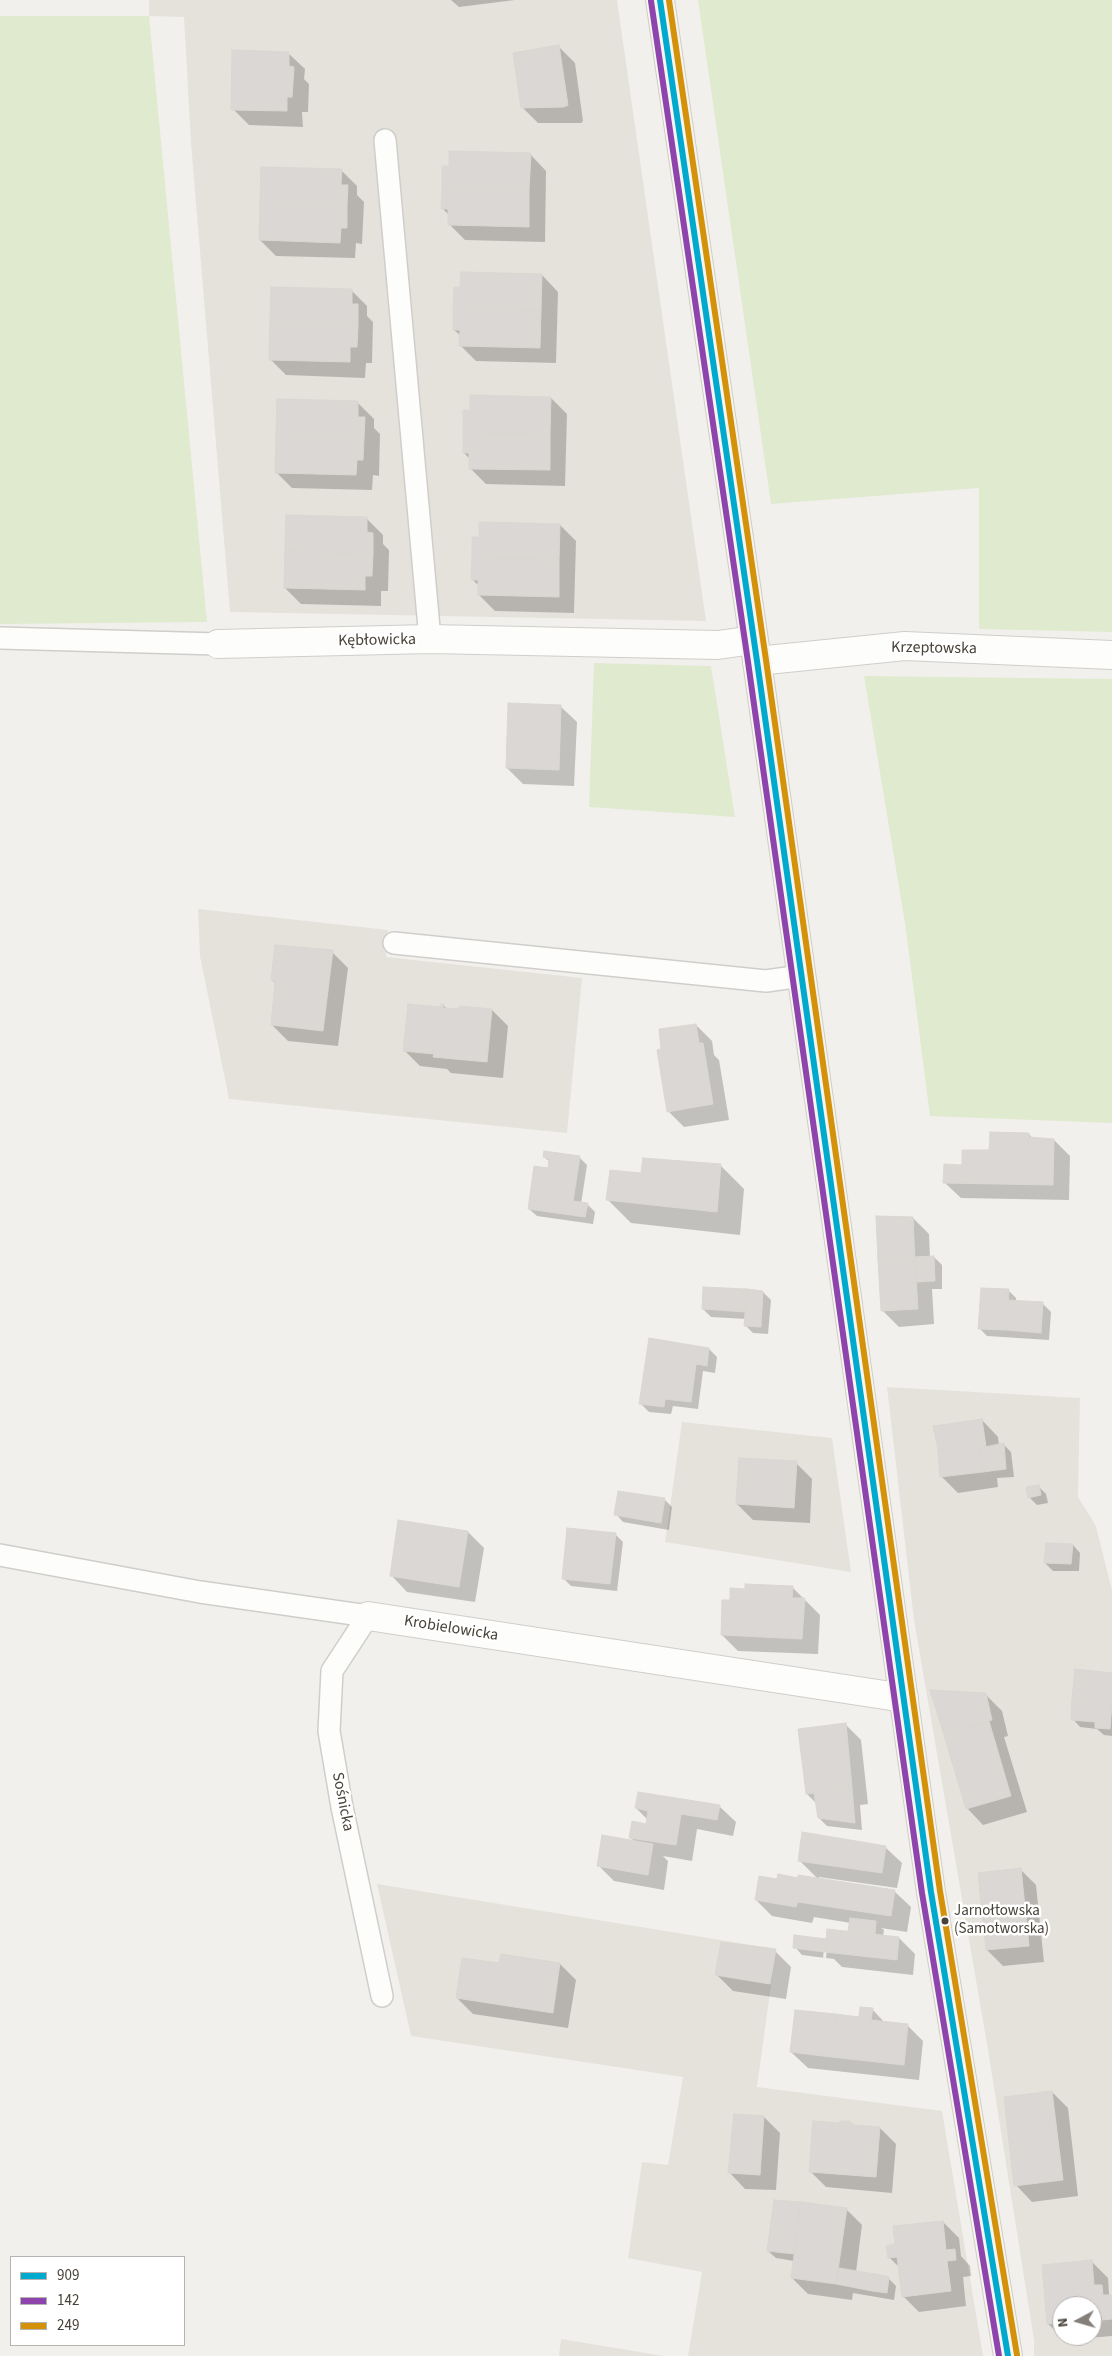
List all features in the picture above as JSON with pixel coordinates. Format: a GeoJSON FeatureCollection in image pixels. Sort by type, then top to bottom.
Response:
{"type":"FeatureCollection","features":[{"type":"Feature","properties":{"kind":"street"},"geometry":{"type":"LineString","coordinates":[[660,0],[755,651],[931,1892],[1008,2356]]}},
{"type":"Feature","properties":{"kind":"street","name":"Kębłowicka"},"geometry":{"type":"LineString","coordinates":[[218,644],[430,640],[718,645],[755,651]]}},
{"type":"Feature","properties":{"kind":"street","name":"Krzeptowska"},"geometry":{"type":"LineString","coordinates":[[755,651],[904,646],[1112,655]]}},
{"type":"Feature","properties":{"kind":"street","name":"Krobielowicka"},"geometry":{"type":"LineString","coordinates":[[368,1616],[904,1698]]}},
{"type":"Feature","properties":{"kind":"lane"},"geometry":{"type":"LineString","coordinates":[[385,140],[430,640]]}},
{"type":"Feature","properties":{"kind":"lane","name":"Kębłowicka"},"geometry":{"type":"LineString","coordinates":[[0,638],[218,644]]}},
{"type":"Feature","properties":{"kind":"lane"},"geometry":{"type":"LineString","coordinates":[[394,943],[766,981],[801,976]]}},
{"type":"Feature","properties":{"kind":"lane","name":"Krobielowicka"},"geometry":{"type":"LineString","coordinates":[[0,1554],[200,1592],[368,1616]]}},
{"type":"Feature","properties":{"kind":"lane","name":"Sośnicka"},"geometry":{"type":"LineString","coordinates":[[368,1616],[332,1671],[329,1731],[342,1807],[382,1996]]}},
{"type":"Feature","properties":{"kind":"shaded area"},"geometry":{"type":"Polygon","coordinates":[[[149,0],[617,0],[706,621],[230,612],[191,143],[184,17],[149,16],[149,0]]]}},
{"type":"Feature","properties":{"kind":"shaded area"},"geometry":{"type":"Polygon","coordinates":[[[198,909],[388,930],[386,957],[582,978],[567,1133],[229,1099],[200,956],[198,909]]]}},
{"type":"Feature","properties":{"kind":"shaded area"},"geometry":{"type":"Polygon","coordinates":[[[887,1387],[1080,1398],[1078,1497],[1096,1526],[1112,1590],[1112,2356],[1034,2356],[1034,2340],[988,2050],[914,1620],[887,1387]]]}},
{"type":"Feature","properties":{"kind":"shaded area"},"geometry":{"type":"Polygon","coordinates":[[[682,1422],[832,1438],[851,1572],[665,1542],[682,1422]]]}},
{"type":"Feature","properties":{"kind":"shaded area"},"geometry":{"type":"Polygon","coordinates":[[[377,1884],[776,1949],[757,2087],[942,2111],[983,2356],[688,2356],[702,2272],[628,2258],[642,2162],[668,2165],[683,2077],[411,2036],[377,1884]]]}},
{"type":"Feature","properties":{"kind":"shaded area"},"geometry":{"type":"Polygon","coordinates":[[[561,2339],[664,2356],[559,2356],[561,2339]]]}},
{"type":"Feature","properties":{"kind":"green space"},"geometry":{"type":"Polygon","coordinates":[[[698,0],[1112,0],[1112,632],[979,629],[979,488],[771,504],[698,0]]]}},
{"type":"Feature","properties":{"kind":"green space"},"geometry":{"type":"Polygon","coordinates":[[[0,16],[149,16],[207,622],[0,624],[0,16]]]}},
{"type":"Feature","properties":{"kind":"green space"},"geometry":{"type":"Polygon","coordinates":[[[594,663],[711,666],[735,817],[589,807],[594,663]]]}},
{"type":"Feature","properties":{"kind":"green space"},"geometry":{"type":"Polygon","coordinates":[[[864,676],[1112,679],[1112,1123],[930,1116],[905,923],[864,676]]]}},
{"type":"Feature","properties":{"kind":"building"},"geometry":{"type":"Polygon","coordinates":[[[559,45],[568,105],[564,107],[521,108],[513,53],[559,45]]]}},
{"type":"Feature","properties":{"kind":"building"},"geometry":{"type":"Polygon","coordinates":[[[232,50],[289,52],[289,66],[294,67],[292,97],[287,97],[287,111],[231,110],[232,50]]]}},
{"type":"Feature","properties":{"kind":"building"},"geometry":{"type":"Polygon","coordinates":[[[449,151],[531,153],[529,190],[442,188],[442,166],[449,166],[449,151]]]}},
{"type":"Feature","properties":{"kind":"building"},"geometry":{"type":"Polygon","coordinates":[[[261,167],[342,169],[341,185],[348,185],[347,206],[260,204],[261,167]]]}},
{"type":"Feature","properties":{"kind":"building"},"geometry":{"type":"Polygon","coordinates":[[[442,188],[529,190],[529,227],[448,225],[448,209],[441,209],[442,188]]]}},
{"type":"Feature","properties":{"kind":"building"},"geometry":{"type":"Polygon","coordinates":[[[260,204],[347,206],[347,228],[341,228],[340,243],[259,240],[260,204]]]}},
{"type":"Feature","properties":{"kind":"building"},"geometry":{"type":"Polygon","coordinates":[[[461,272],[542,274],[541,311],[453,309],[454,287],[460,287],[461,272]]]}},
{"type":"Feature","properties":{"kind":"building"},"geometry":{"type":"Polygon","coordinates":[[[271,287],[352,289],[352,304],[358,304],[358,326],[270,323],[271,287]]]}},
{"type":"Feature","properties":{"kind":"building"},"geometry":{"type":"Polygon","coordinates":[[[453,309],[541,311],[540,348],[459,346],[460,330],[453,330],[453,309]]]}},
{"type":"Feature","properties":{"kind":"building"},"geometry":{"type":"Polygon","coordinates":[[[270,323],[358,326],[357,347],[350,347],[350,362],[269,360],[270,323]]]}},
{"type":"Feature","properties":{"kind":"building"},"geometry":{"type":"Polygon","coordinates":[[[470,395],[551,397],[550,434],[463,432],[463,410],[470,410],[470,395]]]}},
{"type":"Feature","properties":{"kind":"building"},"geometry":{"type":"Polygon","coordinates":[[[277,399],[358,401],[358,417],[365,417],[364,438],[276,436],[277,399]]]}},
{"type":"Feature","properties":{"kind":"building"},"geometry":{"type":"Polygon","coordinates":[[[463,432],[550,434],[550,470],[469,469],[469,453],[463,453],[463,432]]]}},
{"type":"Feature","properties":{"kind":"building"},"geometry":{"type":"Polygon","coordinates":[[[276,436],[364,438],[363,460],[357,460],[356,475],[275,473],[276,436]]]}},
{"type":"Feature","properties":{"kind":"building"},"geometry":{"type":"Polygon","coordinates":[[[286,515],[367,517],[367,532],[373,533],[373,554],[285,551],[286,515]]]}},
{"type":"Feature","properties":{"kind":"building"},"geometry":{"type":"Polygon","coordinates":[[[479,522],[560,524],[559,560],[472,558],[472,537],[479,537],[479,522]]]}},
{"type":"Feature","properties":{"kind":"building"},"geometry":{"type":"Polygon","coordinates":[[[285,551],[373,554],[372,576],[365,576],[365,590],[284,588],[285,551]]]}},
{"type":"Feature","properties":{"kind":"building"},"geometry":{"type":"Polygon","coordinates":[[[472,558],[559,560],[559,597],[478,595],[478,580],[471,580],[472,558]]]}},
{"type":"Feature","properties":{"kind":"building"},"geometry":{"type":"Polygon","coordinates":[[[508,703],[561,705],[559,770],[506,768],[508,703]]]}},
{"type":"Feature","properties":{"kind":"building"},"geometry":{"type":"Polygon","coordinates":[[[275,945],[333,950],[323,1031],[271,1025],[275,981],[271,980],[275,945]]]}},
{"type":"Feature","properties":{"kind":"building"},"geometry":{"type":"Polygon","coordinates":[[[408,1004],[441,1007],[441,1004],[444,1004],[443,1008],[459,1009],[459,1006],[492,1009],[487,1062],[433,1057],[434,1054],[403,1051],[408,1004]]]}},
{"type":"Feature","properties":{"kind":"building"},"geometry":{"type":"Polygon","coordinates":[[[696,1024],[699,1043],[703,1043],[713,1104],[667,1112],[657,1050],[661,1049],[659,1029],[696,1024]]]}},
{"type":"Feature","properties":{"kind":"building"},"geometry":{"type":"Polygon","coordinates":[[[990,1132],[1029,1133],[1029,1137],[1054,1139],[1053,1185],[943,1183],[944,1164],[962,1165],[962,1150],[989,1150],[990,1132]]]}},
{"type":"Feature","properties":{"kind":"building"},"geometry":{"type":"Polygon","coordinates":[[[544,1151],[580,1156],[573,1201],[588,1203],[585,1217],[528,1209],[534,1166],[548,1168],[549,1159],[543,1157],[544,1151]]]}},
{"type":"Feature","properties":{"kind":"building"},"geometry":{"type":"Polygon","coordinates":[[[643,1158],[721,1164],[717,1212],[606,1200],[610,1170],[641,1173],[643,1158]]]}},
{"type":"Feature","properties":{"kind":"building"},"geometry":{"type":"Polygon","coordinates":[[[876,1216],[913,1217],[915,1262],[878,1261],[876,1216]]]}},
{"type":"Feature","properties":{"kind":"building"},"geometry":{"type":"Polygon","coordinates":[[[934,1256],[935,1281],[917,1282],[915,1257],[934,1256]]]}},
{"type":"Feature","properties":{"kind":"building"},"geometry":{"type":"Polygon","coordinates":[[[878,1261],[915,1262],[918,1309],[881,1311],[878,1261]]]}},
{"type":"Feature","properties":{"kind":"building"},"geometry":{"type":"Polygon","coordinates":[[[703,1287],[747,1289],[745,1312],[702,1309],[703,1287]]]}},
{"type":"Feature","properties":{"kind":"building"},"geometry":{"type":"Polygon","coordinates":[[[981,1288],[1009,1289],[1006,1330],[978,1329],[981,1288]]]}},
{"type":"Feature","properties":{"kind":"building"},"geometry":{"type":"Polygon","coordinates":[[[747,1289],[763,1291],[761,1327],[744,1326],[747,1289]]]}},
{"type":"Feature","properties":{"kind":"building"},"geometry":{"type":"Polygon","coordinates":[[[1008,1300],[1043,1302],[1041,1333],[1006,1330],[1008,1300]]]}},
{"type":"Feature","properties":{"kind":"building"},"geometry":{"type":"Polygon","coordinates":[[[649,1338],[709,1348],[707,1366],[696,1364],[691,1402],[665,1399],[664,1407],[639,1404],[649,1338]]]}},
{"type":"Feature","properties":{"kind":"building"},"geometry":{"type":"Polygon","coordinates":[[[982,1419],[986,1447],[980,1448],[983,1472],[940,1477],[938,1450],[945,1449],[942,1425],[982,1419]]]}},
{"type":"Feature","properties":{"kind":"building"},"geometry":{"type":"Polygon","coordinates":[[[942,1425],[945,1449],[938,1450],[933,1426],[942,1425]]]}},
{"type":"Feature","properties":{"kind":"building"},"geometry":{"type":"Polygon","coordinates":[[[1004,1443],[1006,1469],[983,1472],[980,1448],[1004,1443]]]}},
{"type":"Feature","properties":{"kind":"building"},"geometry":{"type":"Polygon","coordinates":[[[739,1458],[797,1461],[794,1508],[736,1504],[739,1458]]]}},
{"type":"Feature","properties":{"kind":"building"},"geometry":{"type":"Polygon","coordinates":[[[1039,1485],[1041,1495],[1028,1498],[1026,1487],[1039,1485]]]}},
{"type":"Feature","properties":{"kind":"building"},"geometry":{"type":"Polygon","coordinates":[[[618,1491],[665,1498],[661,1523],[614,1515],[618,1491]]]}},
{"type":"Feature","properties":{"kind":"building"},"geometry":{"type":"Polygon","coordinates":[[[398,1520],[468,1531],[459,1587],[390,1576],[398,1520]]]}},
{"type":"Feature","properties":{"kind":"building"},"geometry":{"type":"Polygon","coordinates":[[[567,1528],[616,1533],[610,1584],[562,1579],[567,1528]]]}},
{"type":"Feature","properties":{"kind":"building"},"geometry":{"type":"Polygon","coordinates":[[[1046,1543],[1073,1544],[1071,1564],[1044,1563],[1046,1543]]]}},
{"type":"Feature","properties":{"kind":"building"},"geometry":{"type":"Polygon","coordinates":[[[745,1584],[793,1586],[792,1598],[805,1598],[802,1639],[721,1635],[722,1600],[730,1600],[730,1588],[745,1589],[745,1584]]]}},
{"type":"Feature","properties":{"kind":"building"},"geometry":{"type":"Polygon","coordinates":[[[1075,1669],[1112,1673],[1112,1704],[1072,1700],[1075,1669]]]}},
{"type":"Feature","properties":{"kind":"building"},"geometry":{"type":"Polygon","coordinates":[[[930,1690],[986,1693],[992,1720],[944,1735],[930,1690]]]}},
{"type":"Feature","properties":{"kind":"building"},"geometry":{"type":"Polygon","coordinates":[[[1072,1700],[1112,1704],[1110,1729],[1095,1728],[1095,1722],[1071,1720],[1072,1700]]]}},
{"type":"Feature","properties":{"kind":"building"},"geometry":{"type":"Polygon","coordinates":[[[989,1721],[1011,1796],[966,1809],[944,1735],[989,1721]]]}},
{"type":"Feature","properties":{"kind":"building"},"geometry":{"type":"Polygon","coordinates":[[[846,1723],[852,1788],[806,1794],[798,1729],[846,1723]]]}},
{"type":"Feature","properties":{"kind":"building"},"geometry":{"type":"Polygon","coordinates":[[[852,1788],[855,1823],[818,1818],[814,1793],[852,1788]]]}},
{"type":"Feature","properties":{"kind":"building"},"geometry":{"type":"Polygon","coordinates":[[[638,1792],[720,1805],[717,1820],[681,1814],[676,1845],[629,1838],[632,1821],[646,1824],[648,1811],[635,1808],[638,1792]]]}},
{"type":"Feature","properties":{"kind":"building"},"geometry":{"type":"Polygon","coordinates":[[[802,1832],[886,1846],[882,1873],[798,1861],[802,1832]]]}},
{"type":"Feature","properties":{"kind":"building"},"geometry":{"type":"Polygon","coordinates":[[[602,1835],[653,1844],[648,1875],[597,1866],[602,1835]]]}},
{"type":"Feature","properties":{"kind":"building"},"geometry":{"type":"Polygon","coordinates":[[[1021,1868],[1029,1946],[986,1950],[978,1873],[1021,1868]]]}},
{"type":"Feature","properties":{"kind":"building"},"geometry":{"type":"Polygon","coordinates":[[[778,1874],[798,1878],[798,1875],[895,1890],[891,1916],[798,1902],[796,1907],[755,1900],[759,1876],[777,1879],[778,1874]]]}},
{"type":"Feature","properties":{"kind":"building"},"geometry":{"type":"Polygon","coordinates":[[[850,1918],[876,1921],[875,1934],[848,1931],[850,1918]]]}},
{"type":"Feature","properties":{"kind":"building"},"geometry":{"type":"Polygon","coordinates":[[[827,1929],[899,1937],[897,1960],[825,1952],[827,1929]]]}},
{"type":"Feature","properties":{"kind":"building"},"geometry":{"type":"Polygon","coordinates":[[[794,1935],[826,1939],[825,1952],[793,1948],[794,1935]]]}},
{"type":"Feature","properties":{"kind":"building"},"geometry":{"type":"Polygon","coordinates":[[[721,1942],[776,1949],[770,1984],[715,1975],[721,1942]]]}},
{"type":"Feature","properties":{"kind":"building"},"geometry":{"type":"Polygon","coordinates":[[[501,1954],[560,1963],[553,2013],[456,1998],[462,1958],[499,1963],[501,1954]]]}},
{"type":"Feature","properties":{"kind":"building"},"geometry":{"type":"Polygon","coordinates":[[[860,2007],[873,2008],[871,2020],[908,2024],[904,2065],[831,2057],[836,2014],[859,2017],[860,2007]]]}},
{"type":"Feature","properties":{"kind":"building"},"geometry":{"type":"Polygon","coordinates":[[[795,2010],[836,2014],[831,2057],[790,2052],[795,2010]]]}},
{"type":"Feature","properties":{"kind":"building"},"geometry":{"type":"Polygon","coordinates":[[[1052,2091],[1063,2180],[1014,2186],[1004,2097],[1052,2091]]]}},
{"type":"Feature","properties":{"kind":"building"},"geometry":{"type":"Polygon","coordinates":[[[734,2114],[764,2116],[760,2175],[728,2173],[734,2114]]]}},
{"type":"Feature","properties":{"kind":"building"},"geometry":{"type":"Polygon","coordinates":[[[813,2121],[837,2123],[840,2127],[854,2125],[880,2127],[876,2177],[809,2172],[813,2121]]]}},
{"type":"Feature","properties":{"kind":"building"},"geometry":{"type":"Polygon","coordinates":[[[849,2121],[854,2125],[840,2127],[837,2123],[849,2121]]]}},
{"type":"Feature","properties":{"kind":"building"},"geometry":{"type":"Polygon","coordinates":[[[774,2200],[801,2202],[794,2254],[767,2251],[774,2200]]]}},
{"type":"Feature","properties":{"kind":"building"},"geometry":{"type":"Polygon","coordinates":[[[801,2202],[847,2208],[836,2284],[791,2278],[801,2202]]]}},
{"type":"Feature","properties":{"kind":"building"},"geometry":{"type":"Polygon","coordinates":[[[943,2221],[946,2250],[955,2249],[956,2260],[947,2261],[951,2291],[902,2297],[897,2257],[888,2258],[886,2246],[895,2244],[893,2226],[943,2221]]]}},
{"type":"Feature","properties":{"kind":"building"},"geometry":{"type":"Polygon","coordinates":[[[1092,2260],[1094,2285],[1102,2285],[1103,2295],[1112,2295],[1112,2319],[1102,2320],[1102,2296],[1052,2296],[1052,2324],[1047,2324],[1042,2265],[1092,2260]]]}},
{"type":"Feature","properties":{"kind":"building"},"geometry":{"type":"Polygon","coordinates":[[[839,2268],[875,2274],[872,2291],[836,2284],[839,2268]]]}},
{"type":"Feature","properties":{"kind":"building"},"geometry":{"type":"Polygon","coordinates":[[[875,2274],[889,2277],[887,2293],[872,2291],[875,2274]]]}},
{"type":"Feature","properties":{"kind":"transit line","name":"909"},"geometry":{"type":"LineString","coordinates":[[660,0],[757,661],[931,1892],[1008,2356]]}},
{"type":"Feature","properties":{"kind":"transit line","name":"249"},"geometry":{"type":"LineString","coordinates":[[669,0],[766,660],[940,1891],[1017,2355]]}},
{"type":"Feature","properties":{"kind":"transit line","name":"142"},"geometry":{"type":"LineString","coordinates":[[651,1],[748,662],[922,1893],[999,2356]]}},
{"type":"Feature","properties":{"kind":"place","name":"Jarnołtowska (Samotworska)"},"geometry":{"type":"Point","coordinates":[945,1921]}}]}
